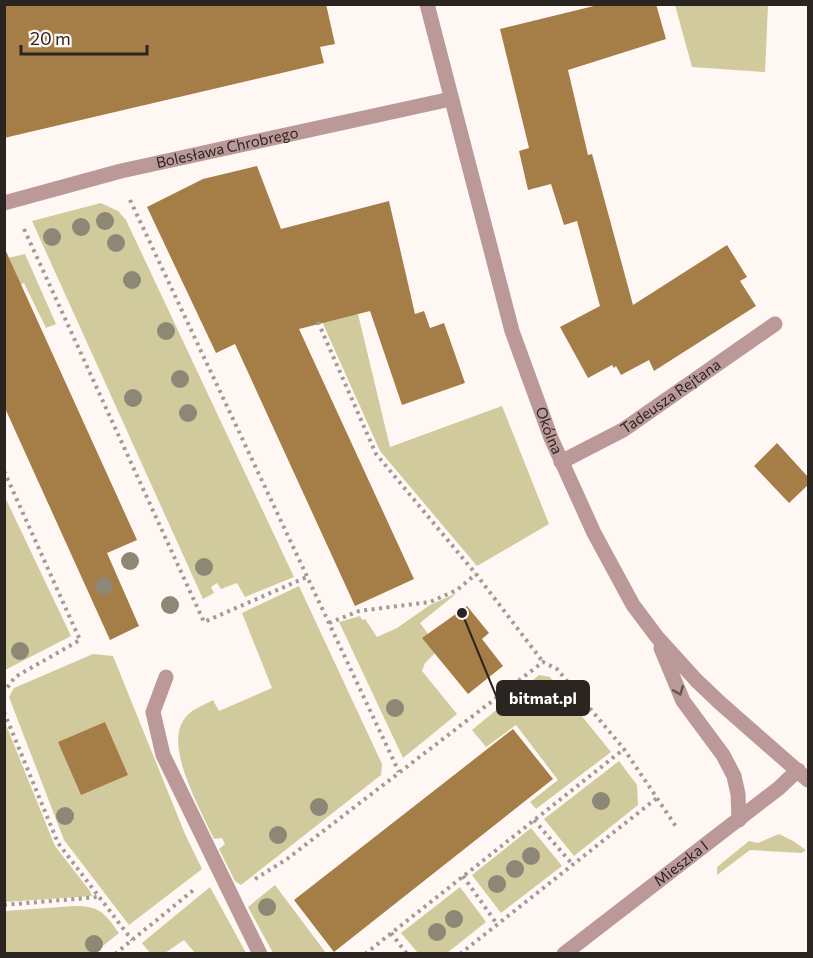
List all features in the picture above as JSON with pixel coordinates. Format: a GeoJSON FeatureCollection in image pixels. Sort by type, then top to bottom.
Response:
{"type":"FeatureCollection","features":[{"type":"Feature","properties":{"kind":"street","name":"Okólna"},"geometry":{"type":"LineString","coordinates":[[428,4],[509,320],[527,376],[561,462],[620,582],[633,605],[657,637],[696,680],[803,775]]}},
{"type":"Feature","properties":{"kind":"street","name":"Bolesława Chrobrego"},"geometry":{"type":"LineString","coordinates":[[8,202],[121,171],[452,99]]}},
{"type":"Feature","properties":{"kind":"street","name":"Tadeusza Rejtana"},"geometry":{"type":"LineString","coordinates":[[561,462],[623,430],[775,324]]}},
{"type":"Feature","properties":{"kind":"street"},"geometry":{"type":"LineString","coordinates":[[657,637],[683,701],[723,754],[734,776],[738,794],[739,820]]}},
{"type":"Feature","properties":{"kind":"street"},"geometry":{"type":"LineString","coordinates":[[166,677],[153,712],[163,755],[260,954]]}},
{"type":"Feature","properties":{"kind":"street","name":"Mieszka I"},"geometry":{"type":"LineString","coordinates":[[564,954],[779,788],[803,775]]}},
{"type":"Feature","properties":{"kind":"path"},"geometry":{"type":"LineString","coordinates":[[121,171],[129,197],[399,772]]}},
{"type":"Feature","properties":{"kind":"path"},"geometry":{"type":"LineString","coordinates":[[8,202],[204,622],[308,577]]}},
{"type":"Feature","properties":{"kind":"path"},"geometry":{"type":"LineString","coordinates":[[318,322],[376,453],[476,574],[543,662],[557,669],[624,749],[677,828]]}},
{"type":"Feature","properties":{"kind":"path"},"geometry":{"type":"LineString","coordinates":[[4,471],[80,640],[15,677],[5,691]]}},
{"type":"Feature","properties":{"kind":"path"},"geometry":{"type":"LineString","coordinates":[[329,623],[359,611],[430,602],[457,590],[476,574]]}},
{"type":"Feature","properties":{"kind":"path"},"geometry":{"type":"LineString","coordinates":[[231,895],[287,859],[543,662]]}},
{"type":"Feature","properties":{"kind":"path"},"geometry":{"type":"LineString","coordinates":[[4,712],[58,843],[132,940]]}},
{"type":"Feature","properties":{"kind":"path"},"geometry":{"type":"LineString","coordinates":[[365,954],[624,749]]}},
{"type":"Feature","properties":{"kind":"path"},"geometry":{"type":"LineString","coordinates":[[460,954],[657,798]]}},
{"type":"Feature","properties":{"kind":"path"},"geometry":{"type":"LineString","coordinates":[[534,820],[573,866]]}},
{"type":"Feature","properties":{"kind":"path"},"geometry":{"type":"LineString","coordinates":[[115,954],[219,871]]}},
{"type":"Feature","properties":{"kind":"path"},"geometry":{"type":"LineString","coordinates":[[463,876],[497,924]]}},
{"type":"Feature","properties":{"kind":"path"},"geometry":{"type":"LineString","coordinates":[[4,905],[99,897]]}},
{"type":"Feature","properties":{"kind":"path"},"geometry":{"type":"LineString","coordinates":[[392,933],[407,954]]}},
{"type":"Feature","properties":{"kind":"shaded area"},"geometry":{"type":"Polygon","coordinates":[[[675,5],[768,5],[765,72],[692,67],[675,5]]]}},
{"type":"Feature","properties":{"kind":"shaded area"},"geometry":{"type":"Polygon","coordinates":[[[101,203],[118,211],[126,220],[294,577],[245,597],[237,583],[221,589],[217,583],[211,587],[214,593],[203,599],[32,221],[101,203]]]}},
{"type":"Feature","properties":{"kind":"shaded area"},"geometry":{"type":"Polygon","coordinates":[[[25,254],[56,324],[46,328],[24,283],[5,292],[4,259],[25,254]]]}},
{"type":"Feature","properties":{"kind":"shaded area"},"geometry":{"type":"Polygon","coordinates":[[[358,314],[390,447],[502,406],[549,524],[477,566],[380,451],[320,317],[358,314]]]}},
{"type":"Feature","properties":{"kind":"shaded area"},"geometry":{"type":"Polygon","coordinates":[[[4,495],[71,636],[5,670],[4,670],[4,495]]]}},
{"type":"Feature","properties":{"kind":"shaded area"},"geometry":{"type":"Polygon","coordinates":[[[299,586],[382,764],[381,775],[241,885],[235,881],[219,849],[225,844],[222,838],[214,839],[187,780],[179,747],[179,733],[183,721],[189,714],[213,700],[219,711],[272,688],[242,613],[299,586]]]}},
{"type":"Feature","properties":{"kind":"shaded area"},"geometry":{"type":"Polygon","coordinates":[[[457,593],[420,623],[428,634],[423,638],[435,653],[425,663],[422,671],[457,714],[403,758],[339,622],[360,616],[362,620],[365,619],[377,637],[397,628],[430,605],[457,593]]]}},
{"type":"Feature","properties":{"kind":"shaded area"},"geometry":{"type":"Polygon","coordinates":[[[93,654],[113,656],[185,834],[202,869],[129,925],[64,840],[9,697],[14,688],[93,654]]]}},
{"type":"Feature","properties":{"kind":"shaded area"},"geometry":{"type":"Polygon","coordinates":[[[539,675],[550,677],[611,752],[536,809],[530,802],[558,780],[516,725],[486,747],[472,730],[539,675]]]}},
{"type":"Feature","properties":{"kind":"shaded area"},"geometry":{"type":"Polygon","coordinates":[[[4,720],[55,846],[92,896],[5,902],[4,720]]]}},
{"type":"Feature","properties":{"kind":"shaded area"},"geometry":{"type":"Polygon","coordinates":[[[619,761],[637,785],[638,805],[574,856],[544,819],[619,761]]]}},
{"type":"Feature","properties":{"kind":"shaded area"},"geometry":{"type":"Polygon","coordinates":[[[531,828],[562,866],[501,913],[472,875],[531,828]]]}},
{"type":"Feature","properties":{"kind":"shaded area"},"geometry":{"type":"Polygon","coordinates":[[[779,834],[806,850],[802,853],[750,850],[717,875],[717,867],[749,841],[758,843],[779,834]]]}},
{"type":"Feature","properties":{"kind":"shaded area"},"geometry":{"type":"Polygon","coordinates":[[[275,885],[326,953],[273,953],[248,907],[275,885]]]}},
{"type":"Feature","properties":{"kind":"shaded area"},"geometry":{"type":"Polygon","coordinates":[[[210,887],[246,953],[195,953],[184,940],[165,953],[150,953],[142,943],[210,887]]]}},
{"type":"Feature","properties":{"kind":"shaded area"},"geometry":{"type":"Polygon","coordinates":[[[460,887],[486,922],[447,953],[418,953],[401,933],[460,887]]]}},
{"type":"Feature","properties":{"kind":"shaded area"},"geometry":{"type":"Polygon","coordinates":[[[90,907],[101,912],[119,933],[94,953],[5,953],[5,911],[90,907]]]}},
{"type":"Feature","properties":{"kind":"building"},"geometry":{"type":"Polygon","coordinates":[[[4,4],[326,4],[335,44],[320,47],[324,63],[4,138],[4,4]]]}},
{"type":"Feature","properties":{"kind":"building"},"geometry":{"type":"Polygon","coordinates":[[[602,4],[656,4],[666,39],[568,70],[588,155],[592,154],[633,305],[727,245],[747,277],[740,281],[756,306],[654,371],[649,360],[621,375],[616,366],[614,368],[612,365],[588,378],[560,327],[600,306],[577,221],[564,225],[551,184],[528,190],[519,151],[529,148],[500,29],[602,4]]]}},
{"type":"Feature","properties":{"kind":"building"},"geometry":{"type":"Polygon","coordinates":[[[257,166],[281,229],[389,201],[415,314],[424,311],[430,328],[444,323],[465,383],[402,405],[370,311],[299,329],[414,579],[355,606],[235,344],[216,353],[147,207],[203,179],[257,166]]]}},
{"type":"Feature","properties":{"kind":"building"},"geometry":{"type":"Polygon","coordinates":[[[4,247],[137,540],[107,553],[139,626],[110,640],[4,406],[4,247]]]}},
{"type":"Feature","properties":{"kind":"building"},"geometry":{"type":"Polygon","coordinates":[[[777,443],[808,477],[808,485],[789,503],[754,466],[777,443]]]}},
{"type":"Feature","properties":{"kind":"building"},"geometry":{"type":"Polygon","coordinates":[[[467,606],[489,633],[482,639],[503,666],[468,694],[422,638],[467,606]]]}},
{"type":"Feature","properties":{"kind":"building"},"geometry":{"type":"Polygon","coordinates":[[[105,722],[128,775],[81,795],[58,742],[105,722]]]}},
{"type":"Feature","properties":{"kind":"building"},"geometry":{"type":"Polygon","coordinates":[[[513,729],[553,779],[334,952],[294,900],[513,729]]]}},
{"type":"Feature","properties":{"kind":"place","name":"bitmat.pl"},"geometry":{"type":"Point","coordinates":[462,613]}}]}
